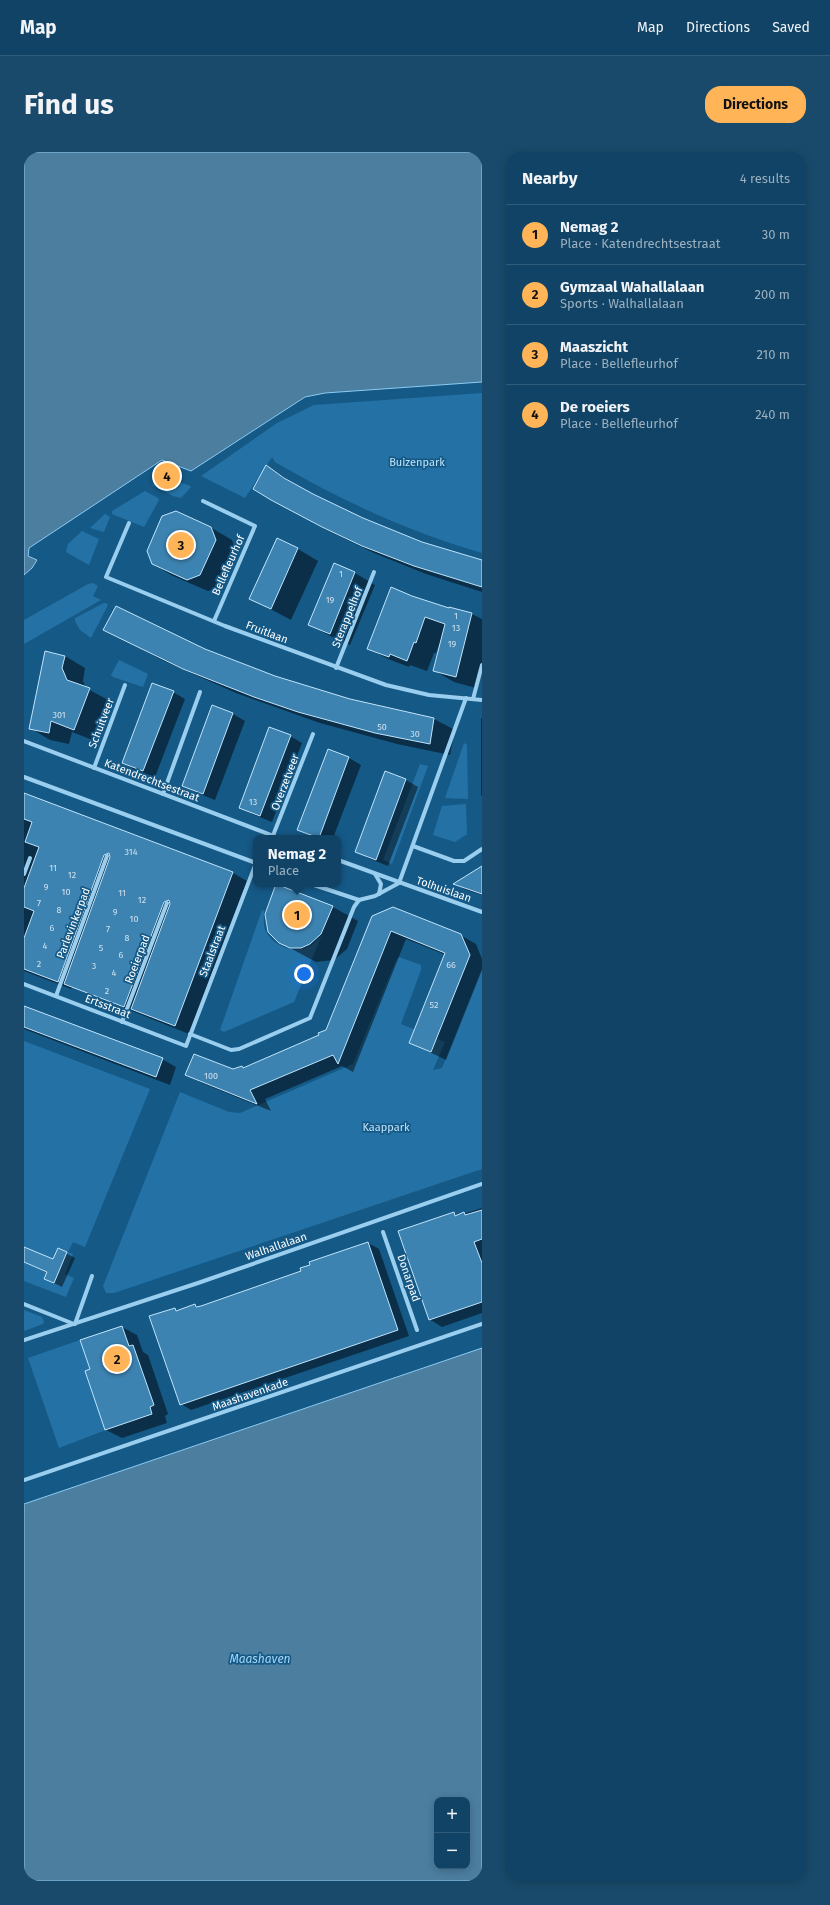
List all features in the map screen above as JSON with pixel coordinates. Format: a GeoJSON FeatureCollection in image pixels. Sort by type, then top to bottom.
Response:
{"type":"FeatureCollection","features":[{"type":"Feature","properties":{"kind":"street","name":"Bellefleurhof"},"geometry":{"type":"LineString","coordinates":[[203,501],[255,526],[214,621]]}},
{"type":"Feature","properties":{"kind":"street","name":"Fruitlaan"},"geometry":{"type":"LineString","coordinates":[[129,524],[106,577],[214,621],[336,668],[386,685],[413,692],[482,700]]}},
{"type":"Feature","properties":{"kind":"street","name":"Sterappelhof"},"geometry":{"type":"LineString","coordinates":[[336,668],[374,572]]}},
{"type":"Feature","properties":{"kind":"street"},"geometry":{"type":"LineString","coordinates":[[473,699],[482,665]]}},
{"type":"Feature","properties":{"kind":"street","name":"Schuitveer"},"geometry":{"type":"LineString","coordinates":[[94,768],[125,685]]}},
{"type":"Feature","properties":{"kind":"street"},"geometry":{"type":"LineString","coordinates":[[163,794],[200,692]]}},
{"type":"Feature","properties":{"kind":"street"},"geometry":{"type":"LineString","coordinates":[[320,887],[359,900],[375,896],[399,883],[466,698]]}},
{"type":"Feature","properties":{"kind":"street","name":"Overzetveer"},"geometry":{"type":"LineString","coordinates":[[274,835],[313,734]]}},
{"type":"Feature","properties":{"kind":"street","name":"Katendrechtsestraat"},"geometry":{"type":"LineString","coordinates":[[24,741],[268,835]]}},
{"type":"Feature","properties":{"kind":"street"},"geometry":{"type":"LineString","coordinates":[[24,777],[253,862]]}},
{"type":"Feature","properties":{"kind":"street"},"geometry":{"type":"LineString","coordinates":[[413,846],[454,861],[464,860],[482,849]]}},
{"type":"Feature","properties":{"kind":"street","name":"Parlevinkerpad"},"geometry":{"type":"LineString","coordinates":[[56,996],[107,856]]}},
{"type":"Feature","properties":{"kind":"street"},"geometry":{"type":"LineString","coordinates":[[24,874],[30,858]]}},
{"type":"Feature","properties":{"kind":"street"},"geometry":{"type":"LineString","coordinates":[[341,861],[399,883]]}},
{"type":"Feature","properties":{"kind":"street","name":"Staalstraat"},"geometry":{"type":"LineString","coordinates":[[186,1046],[253,871]]}},
{"type":"Feature","properties":{"kind":"street"},"geometry":{"type":"LineString","coordinates":[[375,874],[381,884],[380,892],[375,896]]}},
{"type":"Feature","properties":{"kind":"street","name":"Tolhuislaan"},"geometry":{"type":"LineString","coordinates":[[399,883],[482,912]]}},
{"type":"Feature","properties":{"kind":"street"},"geometry":{"type":"LineString","coordinates":[[190,1034],[231,1050],[239,1049],[310,1018],[354,908],[359,900]]}},
{"type":"Feature","properties":{"kind":"street","name":"Roeierpad"},"geometry":{"type":"LineString","coordinates":[[122,1022],[168,903]]}},
{"type":"Feature","properties":{"kind":"street","name":"Ertsstraat"},"geometry":{"type":"LineString","coordinates":[[24,984],[186,1046]]}},
{"type":"Feature","properties":{"kind":"street","name":"Walhallalaan"},"geometry":{"type":"LineString","coordinates":[[24,1340],[75,1324],[482,1184]]}},
{"type":"Feature","properties":{"kind":"street","name":"Donarpad"},"geometry":{"type":"LineString","coordinates":[[383,1232],[418,1330]]}},
{"type":"Feature","properties":{"kind":"street"},"geometry":{"type":"LineString","coordinates":[[24,1304],[75,1324],[92,1276]]}},
{"type":"Feature","properties":{"kind":"street","name":"Maashavenkade"},"geometry":{"type":"LineString","coordinates":[[24,1480],[482,1324]]}},
{"type":"Feature","properties":{"kind":"green space","name":"Buizenpark"},"geometry":{"type":"Polygon","coordinates":[[[482,393],[482,553],[427,535],[376,514],[325,490],[275,462],[272,457],[245,498],[201,476],[277,423],[314,405],[482,393]]]}},
{"type":"Feature","properties":{"kind":"green space"},"geometry":{"type":"Polygon","coordinates":[[[165,477],[191,487],[181,498],[173,496],[152,485],[165,477]]]}},
{"type":"Feature","properties":{"kind":"green space"},"geometry":{"type":"Polygon","coordinates":[[[145,491],[159,500],[144,527],[112,514],[112,511],[145,491]]]}},
{"type":"Feature","properties":{"kind":"green space"},"geometry":{"type":"Polygon","coordinates":[[[105,514],[110,517],[104,532],[90,528],[105,514]]]}},
{"type":"Feature","properties":{"kind":"green space"},"geometry":{"type":"Polygon","coordinates":[[[82,531],[99,539],[89,565],[66,552],[68,544],[82,531]]]}},
{"type":"Feature","properties":{"kind":"green space"},"geometry":{"type":"Polygon","coordinates":[[[93,583],[98,586],[93,596],[101,600],[24,644],[24,620],[88,584],[93,583]]]}},
{"type":"Feature","properties":{"kind":"green space"},"geometry":{"type":"Polygon","coordinates":[[[104,603],[108,604],[107,607],[91,638],[80,630],[75,618],[104,603]]]}},
{"type":"Feature","properties":{"kind":"green space"},"geometry":{"type":"Polygon","coordinates":[[[119,660],[148,674],[143,687],[111,675],[119,660]]]}},
{"type":"Feature","properties":{"kind":"green space"},"geometry":{"type":"Polygon","coordinates":[[[464,743],[467,745],[468,799],[445,798],[464,743]]]}},
{"type":"Feature","properties":{"kind":"green space"},"geometry":{"type":"Polygon","coordinates":[[[420,764],[428,766],[392,864],[383,860],[420,764]]]}},
{"type":"Feature","properties":{"kind":"green space"},"geometry":{"type":"Polygon","coordinates":[[[466,804],[467,834],[455,842],[433,835],[442,806],[466,804]]]}},
{"type":"Feature","properties":{"kind":"green space"},"geometry":{"type":"Polygon","coordinates":[[[262,910],[264,911],[264,925],[266,932],[274,942],[285,948],[304,948],[312,945],[322,935],[294,1002],[224,1032],[220,1030],[262,910]]]}},
{"type":"Feature","properties":{"kind":"green space","name":"Kaappark"},"geometry":{"type":"Polygon","coordinates":[[[399,957],[421,965],[421,970],[401,1024],[445,1042],[433,1070],[442,1068],[482,968],[482,1169],[114,1293],[106,1293],[103,1286],[180,1092],[229,1112],[240,1113],[353,1064],[396,960],[399,957]]]}},
{"type":"Feature","properties":{"kind":"green space"},"geometry":{"type":"Polygon","coordinates":[[[24,1041],[150,1089],[85,1247],[73,1242],[68,1252],[73,1254],[65,1274],[74,1278],[66,1297],[24,1281],[24,1041]]]}},
{"type":"Feature","properties":{"kind":"green space"},"geometry":{"type":"Polygon","coordinates":[[[24,1310],[42,1317],[44,1322],[43,1324],[24,1331],[24,1310]]]}},
{"type":"Feature","properties":{"kind":"green space"},"geometry":{"type":"Polygon","coordinates":[[[80,1340],[111,1428],[59,1448],[28,1358],[80,1340]]]}},
{"type":"Feature","properties":{"kind":"water"},"geometry":{"type":"Polygon","coordinates":[[[24,152],[482,152],[482,382],[325,393],[305,397],[191,471],[162,460],[29,548],[28,556],[37,560],[32,568],[24,575],[24,152]]]}},
{"type":"Feature","properties":{"kind":"water","name":"Maashaven"},"geometry":{"type":"Polygon","coordinates":[[[482,1348],[482,1881],[24,1881],[24,1504],[482,1348]]]}},
{"type":"Feature","properties":{"kind":"building"},"geometry":{"type":"Polygon","coordinates":[[[266,465],[284,478],[313,494],[363,518],[422,542],[482,560],[482,587],[414,566],[362,546],[271,500],[253,489],[266,465]]]}},
{"type":"Feature","properties":{"kind":"building"},"geometry":{"type":"Polygon","coordinates":[[[176,511],[211,527],[216,540],[200,575],[187,580],[152,564],[147,551],[162,516],[176,511]]]}},
{"type":"Feature","properties":{"kind":"building"},"geometry":{"type":"Polygon","coordinates":[[[277,538],[298,548],[271,609],[249,599],[277,538]]]}},
{"type":"Feature","properties":{"kind":"building"},"geometry":{"type":"Polygon","coordinates":[[[334,563],[355,572],[330,634],[308,625],[334,563]]]}},
{"type":"Feature","properties":{"kind":"building"},"geometry":{"type":"Polygon","coordinates":[[[391,587],[412,596],[449,608],[472,613],[456,677],[433,671],[445,624],[425,617],[416,643],[414,642],[407,661],[390,654],[389,657],[367,649],[391,587]]]}},
{"type":"Feature","properties":{"kind":"building"},"geometry":{"type":"Polygon","coordinates":[[[116,606],[205,649],[275,676],[350,699],[434,718],[430,744],[375,733],[298,712],[254,697],[183,669],[103,630],[116,606]]]}},
{"type":"Feature","properties":{"kind":"building"},"geometry":{"type":"Polygon","coordinates":[[[45,651],[65,656],[62,668],[67,680],[90,688],[74,730],[51,721],[49,733],[29,729],[45,651]]]}},
{"type":"Feature","properties":{"kind":"building"},"geometry":{"type":"Polygon","coordinates":[[[152,683],[174,691],[143,771],[122,763],[152,683]]]}},
{"type":"Feature","properties":{"kind":"building"},"geometry":{"type":"Polygon","coordinates":[[[212,705],[233,713],[203,794],[182,786],[212,705]]]}},
{"type":"Feature","properties":{"kind":"building"},"geometry":{"type":"Polygon","coordinates":[[[269,727],[291,735],[260,816],[239,808],[269,727]]]}},
{"type":"Feature","properties":{"kind":"building"},"geometry":{"type":"Polygon","coordinates":[[[328,749],[349,757],[320,835],[311,835],[297,830],[328,749]]]}},
{"type":"Feature","properties":{"kind":"building"},"geometry":{"type":"Polygon","coordinates":[[[385,771],[406,779],[376,860],[355,852],[385,771]]]}},
{"type":"Feature","properties":{"kind":"building"},"geometry":{"type":"Polygon","coordinates":[[[24,793],[233,872],[175,1026],[131,1009],[170,904],[169,900],[164,902],[124,1007],[64,984],[110,857],[109,853],[104,855],[58,982],[24,969],[24,938],[34,911],[24,907],[24,888],[39,847],[25,842],[32,822],[24,819],[24,793]]]}},
{"type":"Feature","properties":{"kind":"building"},"geometry":{"type":"Polygon","coordinates":[[[482,866],[482,894],[453,884],[482,866]]]}},
{"type":"Feature","properties":{"kind":"building"},"geometry":{"type":"Polygon","coordinates":[[[275,887],[284,887],[333,906],[321,934],[310,944],[301,948],[290,948],[279,943],[268,932],[265,914],[275,887]]]}},
{"type":"Feature","properties":{"kind":"building"},"geometry":{"type":"Polygon","coordinates":[[[393,907],[461,934],[470,955],[431,1052],[409,1043],[445,953],[391,931],[338,1064],[333,1055],[250,1090],[257,1104],[185,1075],[194,1054],[233,1069],[242,1066],[243,1068],[319,1035],[318,1033],[326,1030],[372,916],[393,907]]]}},
{"type":"Feature","properties":{"kind":"building"},"geometry":{"type":"Polygon","coordinates":[[[24,1006],[163,1058],[156,1077],[24,1027],[24,1006]]]}},
{"type":"Feature","properties":{"kind":"building"},"geometry":{"type":"Polygon","coordinates":[[[482,1210],[482,1239],[474,1242],[482,1263],[482,1302],[429,1320],[398,1231],[454,1212],[455,1216],[464,1212],[465,1215],[482,1210]]]}},
{"type":"Feature","properties":{"kind":"building"},"geometry":{"type":"Polygon","coordinates":[[[368,1242],[398,1330],[180,1405],[149,1316],[175,1308],[176,1311],[195,1304],[196,1307],[201,1306],[301,1271],[300,1268],[310,1265],[309,1262],[368,1242]]]}},
{"type":"Feature","properties":{"kind":"building"},"geometry":{"type":"Polygon","coordinates":[[[24,1247],[53,1259],[58,1248],[67,1252],[54,1283],[44,1279],[47,1272],[24,1262],[24,1247]]]}},
{"type":"Feature","properties":{"kind":"building"},"geometry":{"type":"Polygon","coordinates":[[[122,1326],[129,1346],[133,1345],[154,1405],[150,1407],[152,1414],[105,1430],[85,1371],[90,1369],[80,1340],[122,1326]]]}},
{"type":"Feature","properties":{"kind":"place","name":"De roeiers"},"geometry":{"type":"Point","coordinates":[167,476]}},
{"type":"Feature","properties":{"kind":"place","name":"Maaszicht"},"geometry":{"type":"Point","coordinates":[181,545]}},
{"type":"Feature","properties":{"kind":"place","name":"Nemag 2"},"geometry":{"type":"Point","coordinates":[297,915]}},
{"type":"Feature","properties":{"kind":"place","name":"Gymzaal Wahallalaan"},"geometry":{"type":"Point","coordinates":[117,1359]}}]}
